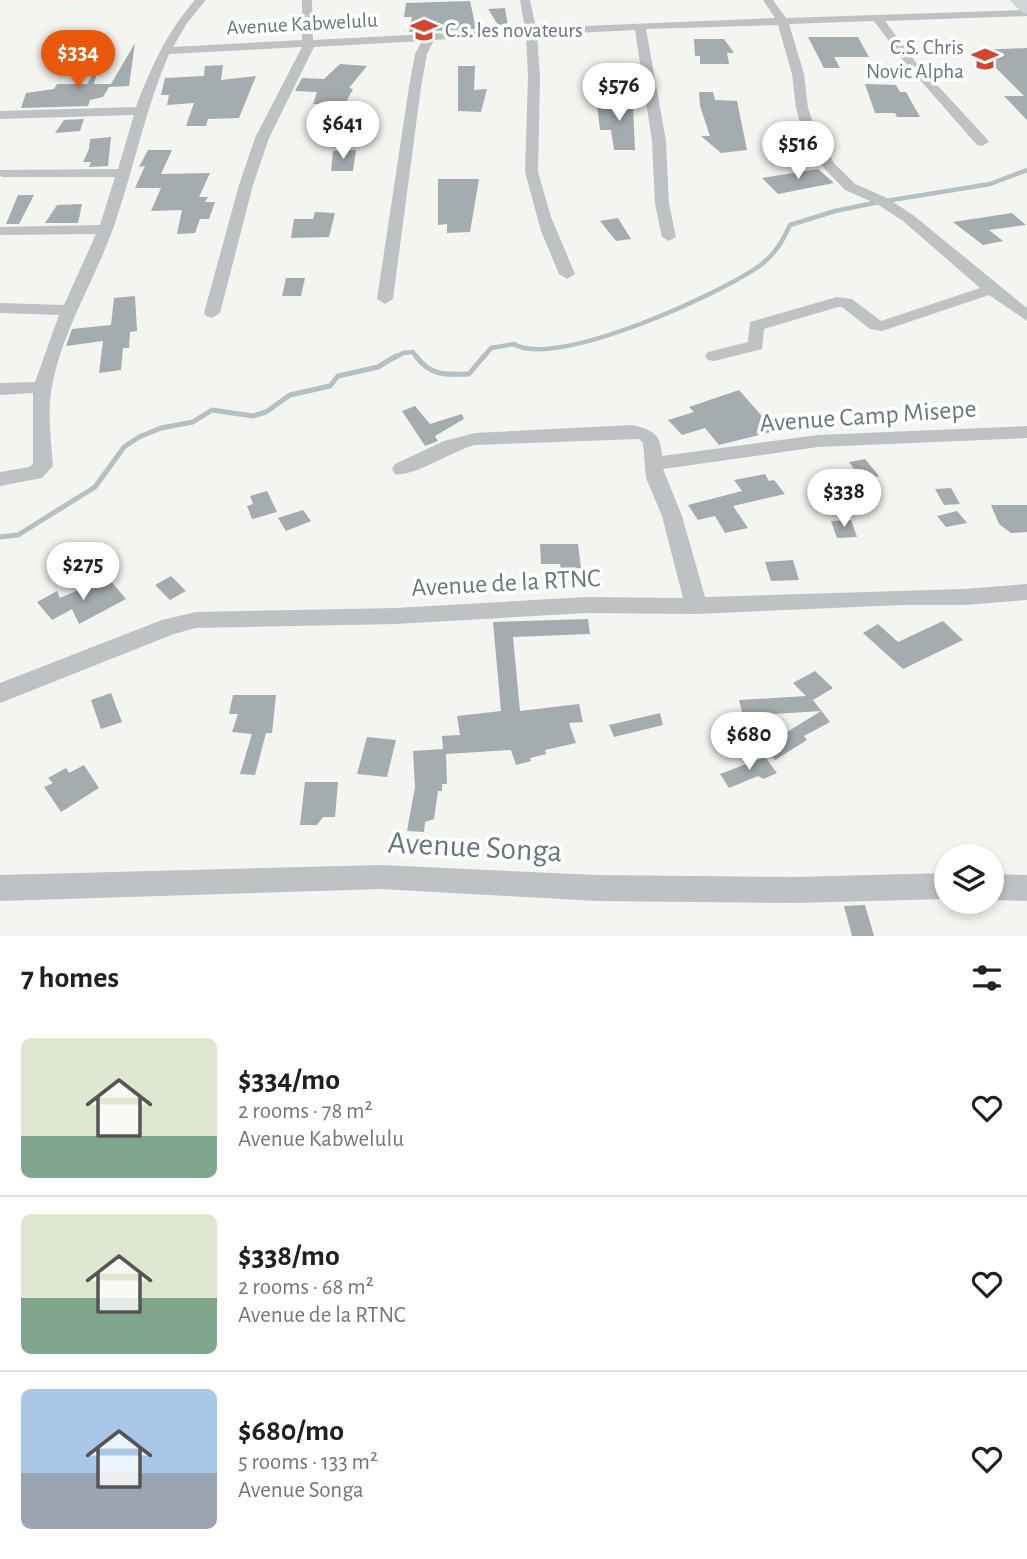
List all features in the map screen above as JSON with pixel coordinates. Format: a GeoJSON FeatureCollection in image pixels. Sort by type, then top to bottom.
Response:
{"type":"FeatureCollection","features":[{"type":"Feature","properties":{"kind":"street"},"geometry":{"type":"LineString","coordinates":[[0,479],[35,473],[43,467],[43,387],[69,310],[106,229],[152,82],[173,34],[201,0]]}},
{"type":"Feature","properties":{"kind":"street"},"geometry":{"type":"LineString","coordinates":[[212,313],[262,138],[308,50],[307,0]]}},
{"type":"Feature","properties":{"kind":"street"},"geometry":{"type":"LineString","coordinates":[[525,0],[532,31],[533,123],[530,154],[533,179],[540,210],[568,274]]}},
{"type":"Feature","properties":{"kind":"street"},"geometry":{"type":"LineString","coordinates":[[768,0],[782,20],[798,74],[802,108],[810,134],[829,165],[850,187],[882,201],[908,218],[990,289],[1027,316]]}},
{"type":"Feature","properties":{"kind":"street"},"geometry":{"type":"LineString","coordinates":[[1017,0],[1027,11]]}},
{"type":"Feature","properties":{"kind":"street","name":"Avenue Kabwelulu"},"geometry":{"type":"LineString","coordinates":[[167,51],[532,31],[1027,11]]}},
{"type":"Feature","properties":{"kind":"street"},"geometry":{"type":"LineString","coordinates":[[877,18],[910,62],[982,142]]}},
{"type":"Feature","properties":{"kind":"street"},"geometry":{"type":"LineString","coordinates":[[640,26],[659,141],[662,204],[669,237]]}},
{"type":"Feature","properties":{"kind":"street"},"geometry":{"type":"LineString","coordinates":[[385,299],[415,87],[421,54],[430,37]]}},
{"type":"Feature","properties":{"kind":"street"},"geometry":{"type":"LineString","coordinates":[[0,115],[143,111]]}},
{"type":"Feature","properties":{"kind":"street"},"geometry":{"type":"LineString","coordinates":[[3,173],[123,173]]}},
{"type":"Feature","properties":{"kind":"street"},"geometry":{"type":"LineString","coordinates":[[0,231],[106,229]]}},
{"type":"Feature","properties":{"kind":"street"},"geometry":{"type":"LineString","coordinates":[[713,356],[756,345],[755,326],[837,302],[846,302],[876,326],[882,326],[990,289]]}},
{"type":"Feature","properties":{"kind":"street"},"geometry":{"type":"LineString","coordinates":[[0,308],[69,310]]}},
{"type":"Feature","properties":{"kind":"street"},"geometry":{"type":"LineString","coordinates":[[0,389],[43,387]]}},
{"type":"Feature","properties":{"kind":"street"},"geometry":{"type":"LineString","coordinates":[[402,469],[451,445],[475,439],[608,431],[645,434],[652,441],[654,481],[667,501],[696,606]]}},
{"type":"Feature","properties":{"kind":"street","name":"Avenue Camp Misepe"},"geometry":{"type":"LineString","coordinates":[[653,464],[818,441],[1027,432]]}},
{"type":"Feature","properties":{"kind":"street","name":"Avenue de la RTNC"},"geometry":{"type":"LineString","coordinates":[[0,693],[170,626],[196,620],[396,616],[586,605],[696,606],[964,597],[1027,592]]}},
{"type":"Feature","properties":{"kind":"street","name":"Avenue Songa"},"geometry":{"type":"LineString","coordinates":[[0,888],[381,877],[597,888],[794,890],[934,886]]}},
{"type":"Feature","properties":{"kind":"street"},"geometry":{"type":"LineString","coordinates":[[1004,887],[1027,888]]}},
{"type":"Feature","properties":{"kind":"building"},"geometry":{"type":"Polygon","coordinates":[[[470,1],[476,29],[409,32],[412,17],[404,17],[406,3],[470,1]]]}},
{"type":"Feature","properties":{"kind":"building"},"geometry":{"type":"Polygon","coordinates":[[[505,8],[508,27],[500,28],[488,9],[505,8]]]}},
{"type":"Feature","properties":{"kind":"building"},"geometry":{"type":"Polygon","coordinates":[[[808,37],[858,37],[869,57],[834,57],[840,68],[824,68],[808,37]]]}},
{"type":"Feature","properties":{"kind":"building"},"geometry":{"type":"Polygon","coordinates":[[[694,39],[724,39],[734,53],[727,53],[729,64],[700,64],[700,56],[695,56],[694,39]]]}},
{"type":"Feature","properties":{"kind":"building"},"geometry":{"type":"Polygon","coordinates":[[[135,43],[129,86],[109,87],[103,97],[90,100],[88,106],[21,108],[26,93],[54,89],[57,84],[87,84],[93,74],[96,76],[94,84],[111,84],[135,43]]]}},
{"type":"Feature","properties":{"kind":"building"},"geometry":{"type":"Polygon","coordinates":[[[70,47],[89,47],[81,61],[61,63],[70,47]]]}},
{"type":"Feature","properties":{"kind":"building"},"geometry":{"type":"Polygon","coordinates":[[[1027,48],[1027,120],[1004,96],[1024,96],[978,50],[1027,48]]]}},
{"type":"Feature","properties":{"kind":"building"},"geometry":{"type":"Polygon","coordinates":[[[340,64],[367,66],[349,88],[353,89],[332,129],[312,128],[325,104],[313,104],[317,92],[295,91],[302,78],[324,79],[340,64]]]}},
{"type":"Feature","properties":{"kind":"building"},"geometry":{"type":"Polygon","coordinates":[[[223,65],[221,80],[256,76],[239,118],[208,119],[206,126],[186,126],[194,103],[167,105],[169,95],[161,95],[165,78],[204,76],[205,66],[223,65]]]}},
{"type":"Feature","properties":{"kind":"building"},"geometry":{"type":"Polygon","coordinates":[[[458,66],[475,66],[474,90],[487,89],[481,112],[458,111],[458,66]]]}},
{"type":"Feature","properties":{"kind":"building"},"geometry":{"type":"Polygon","coordinates":[[[865,84],[896,85],[900,92],[906,92],[920,117],[875,113],[865,84]]]}},
{"type":"Feature","properties":{"kind":"building"},"geometry":{"type":"Polygon","coordinates":[[[699,92],[713,92],[715,100],[737,101],[747,150],[721,153],[701,136],[710,136],[700,106],[699,92]]]}},
{"type":"Feature","properties":{"kind":"building"},"geometry":{"type":"Polygon","coordinates":[[[612,96],[628,97],[627,105],[633,106],[635,150],[614,150],[611,130],[600,130],[597,105],[611,105],[612,96]]]}},
{"type":"Feature","properties":{"kind":"building"},"geometry":{"type":"Polygon","coordinates":[[[84,119],[80,131],[55,133],[64,120],[84,119]]]}},
{"type":"Feature","properties":{"kind":"building"},"geometry":{"type":"Polygon","coordinates":[[[111,137],[108,166],[89,167],[91,162],[83,162],[90,139],[111,137]]]}},
{"type":"Feature","properties":{"kind":"building"},"geometry":{"type":"Polygon","coordinates":[[[148,150],[172,150],[161,174],[210,173],[199,197],[208,197],[205,202],[215,202],[209,219],[200,219],[195,233],[177,234],[182,210],[151,211],[161,188],[135,188],[145,166],[139,167],[148,150]]]}},
{"type":"Feature","properties":{"kind":"building"},"geometry":{"type":"Polygon","coordinates":[[[356,150],[353,171],[331,171],[333,151],[356,150]]]}},
{"type":"Feature","properties":{"kind":"building"},"geometry":{"type":"Polygon","coordinates":[[[818,169],[834,183],[778,194],[762,178],[818,169]]]}},
{"type":"Feature","properties":{"kind":"building"},"geometry":{"type":"Polygon","coordinates":[[[438,179],[479,179],[470,232],[447,233],[447,224],[438,225],[438,179]]]}},
{"type":"Feature","properties":{"kind":"building"},"geometry":{"type":"Polygon","coordinates":[[[18,195],[34,195],[19,224],[6,224],[18,195]]]}},
{"type":"Feature","properties":{"kind":"building"},"geometry":{"type":"Polygon","coordinates":[[[82,204],[78,223],[45,223],[57,205],[82,204]]]}},
{"type":"Feature","properties":{"kind":"building"},"geometry":{"type":"Polygon","coordinates":[[[315,212],[335,213],[329,237],[291,238],[294,219],[313,219],[315,212]]]}},
{"type":"Feature","properties":{"kind":"building"},"geometry":{"type":"Polygon","coordinates":[[[1012,213],[1026,225],[989,230],[1003,241],[983,245],[953,222],[1012,213]]]}},
{"type":"Feature","properties":{"kind":"building"},"geometry":{"type":"Polygon","coordinates":[[[618,218],[631,239],[616,241],[600,221],[618,218]]]}},
{"type":"Feature","properties":{"kind":"building"},"geometry":{"type":"Polygon","coordinates":[[[286,278],[305,278],[301,296],[282,296],[286,278]]]}},
{"type":"Feature","properties":{"kind":"building"},"geometry":{"type":"Polygon","coordinates":[[[135,296],[137,331],[130,332],[129,348],[123,348],[121,370],[99,373],[103,341],[66,346],[72,329],[111,325],[114,298],[135,296]]]}},
{"type":"Feature","properties":{"kind":"building"},"geometry":{"type":"Polygon","coordinates":[[[739,390],[775,431],[719,445],[705,428],[682,435],[668,420],[694,412],[689,407],[739,390]]]}},
{"type":"Feature","properties":{"kind":"building"},"geometry":{"type":"Polygon","coordinates":[[[415,406],[430,424],[462,414],[464,419],[435,436],[438,441],[425,446],[402,411],[415,406]]]}},
{"type":"Feature","properties":{"kind":"building"},"geometry":{"type":"Polygon","coordinates":[[[865,459],[879,476],[862,480],[849,462],[865,459]]]}},
{"type":"Feature","properties":{"kind":"building"},"geometry":{"type":"Polygon","coordinates":[[[765,474],[769,481],[774,480],[785,494],[733,506],[748,528],[725,533],[715,516],[698,520],[688,505],[742,491],[734,480],[765,474]]]}},
{"type":"Feature","properties":{"kind":"building"},"geometry":{"type":"Polygon","coordinates":[[[951,488],[960,504],[944,505],[935,489],[951,488]]]}},
{"type":"Feature","properties":{"kind":"building"},"geometry":{"type":"Polygon","coordinates":[[[267,491],[277,512],[252,519],[247,506],[253,504],[250,496],[267,491]]]}},
{"type":"Feature","properties":{"kind":"building"},"geometry":{"type":"Polygon","coordinates":[[[991,505],[1027,505],[1027,532],[1011,533],[999,524],[991,505]]]}},
{"type":"Feature","properties":{"kind":"building"},"geometry":{"type":"Polygon","coordinates":[[[303,510],[311,521],[286,531],[278,518],[303,510]]]}},
{"type":"Feature","properties":{"kind":"building"},"geometry":{"type":"Polygon","coordinates":[[[957,511],[967,523],[946,527],[937,516],[957,511]]]}},
{"type":"Feature","properties":{"kind":"building"},"geometry":{"type":"Polygon","coordinates":[[[851,520],[857,537],[837,538],[831,521],[851,520]]]}},
{"type":"Feature","properties":{"kind":"building"},"geometry":{"type":"Polygon","coordinates":[[[540,544],[578,544],[581,568],[561,569],[560,564],[541,564],[540,544]]]}},
{"type":"Feature","properties":{"kind":"building"},"geometry":{"type":"Polygon","coordinates":[[[793,560],[799,580],[771,581],[765,562],[793,560]]]}},
{"type":"Feature","properties":{"kind":"building"},"geometry":{"type":"Polygon","coordinates":[[[171,576],[186,591],[170,600],[155,585],[171,576]]]}},
{"type":"Feature","properties":{"kind":"building"},"geometry":{"type":"Polygon","coordinates":[[[109,579],[126,599],[79,624],[72,609],[52,620],[37,602],[57,591],[60,598],[81,589],[82,593],[109,579]]]}},
{"type":"Feature","properties":{"kind":"building"},"geometry":{"type":"Polygon","coordinates":[[[588,619],[590,634],[513,637],[520,711],[579,704],[583,722],[569,723],[576,743],[545,750],[546,754],[516,765],[511,750],[446,754],[447,784],[442,784],[442,791],[438,791],[434,819],[425,822],[424,832],[407,831],[415,787],[413,751],[443,749],[442,736],[460,735],[457,716],[501,711],[493,622],[588,619]]]}},
{"type":"Feature","properties":{"kind":"building"},"geometry":{"type":"Polygon","coordinates":[[[943,621],[963,640],[903,669],[863,633],[878,624],[898,642],[943,621]]]}},
{"type":"Feature","properties":{"kind":"building"},"geometry":{"type":"Polygon","coordinates":[[[815,671],[833,688],[813,700],[830,722],[804,736],[807,740],[775,760],[763,747],[821,711],[743,716],[739,700],[806,696],[793,683],[815,671]]]}},
{"type":"Feature","properties":{"kind":"building"},"geometry":{"type":"Polygon","coordinates":[[[111,693],[122,722],[101,729],[91,700],[111,693]]]}},
{"type":"Feature","properties":{"kind":"building"},"geometry":{"type":"Polygon","coordinates":[[[233,695],[276,695],[272,733],[266,733],[255,775],[240,774],[252,734],[232,732],[238,714],[229,714],[233,695]]]}},
{"type":"Feature","properties":{"kind":"building"},"geometry":{"type":"Polygon","coordinates":[[[660,713],[663,725],[614,737],[609,725],[660,713]]]}},
{"type":"Feature","properties":{"kind":"building"},"geometry":{"type":"Polygon","coordinates":[[[367,737],[396,740],[387,777],[357,774],[367,737]]]}},
{"type":"Feature","properties":{"kind":"building"},"geometry":{"type":"Polygon","coordinates":[[[765,757],[777,773],[763,779],[758,776],[729,788],[720,774],[765,757]]]}},
{"type":"Feature","properties":{"kind":"building"},"geometry":{"type":"Polygon","coordinates":[[[84,765],[99,788],[61,812],[44,787],[53,783],[48,778],[66,768],[69,773],[84,765]]]}},
{"type":"Feature","properties":{"kind":"building"},"geometry":{"type":"Polygon","coordinates":[[[305,782],[338,782],[335,817],[323,817],[317,825],[300,825],[305,782]]]}},
{"type":"Feature","properties":{"kind":"building"},"geometry":{"type":"Polygon","coordinates":[[[865,905],[874,936],[852,936],[844,906],[865,905]]]}},
{"type":"Feature","properties":{"kind":"waterway"},"geometry":{"type":"LineString","coordinates":[[886,201],[990,184],[1027,170]]}},
{"type":"Feature","properties":{"kind":"waterway"},"geometry":{"type":"LineString","coordinates":[[483,358],[491,348],[514,344],[535,349],[565,346],[640,324],[713,292],[762,264],[779,246],[790,225],[835,211],[879,202]]}},
{"type":"Feature","properties":{"kind":"waterway"},"geometry":{"type":"LineString","coordinates":[[394,358],[413,352],[417,358]]}},
{"type":"Feature","properties":{"kind":"waterway"},"geometry":{"type":"LineString","coordinates":[[0,537],[18,535],[95,487],[124,447],[139,437],[161,428],[193,422],[212,410],[253,416],[266,412],[290,395],[330,386],[338,376],[378,367],[396,356]]}},
{"type":"Feature","properties":{"kind":"waterway"},"geometry":{"type":"LineString","coordinates":[[416,356],[433,371],[453,374],[469,374],[484,356]]}},
{"type":"Feature","properties":{"kind":"place","name":"C.s. les novateurs"},"geometry":{"type":"Point","coordinates":[424,30]}},
{"type":"Feature","properties":{"kind":"place","name":"C.S. Chris Novic Alpha"},"geometry":{"type":"Point","coordinates":[985,59]}}]}
